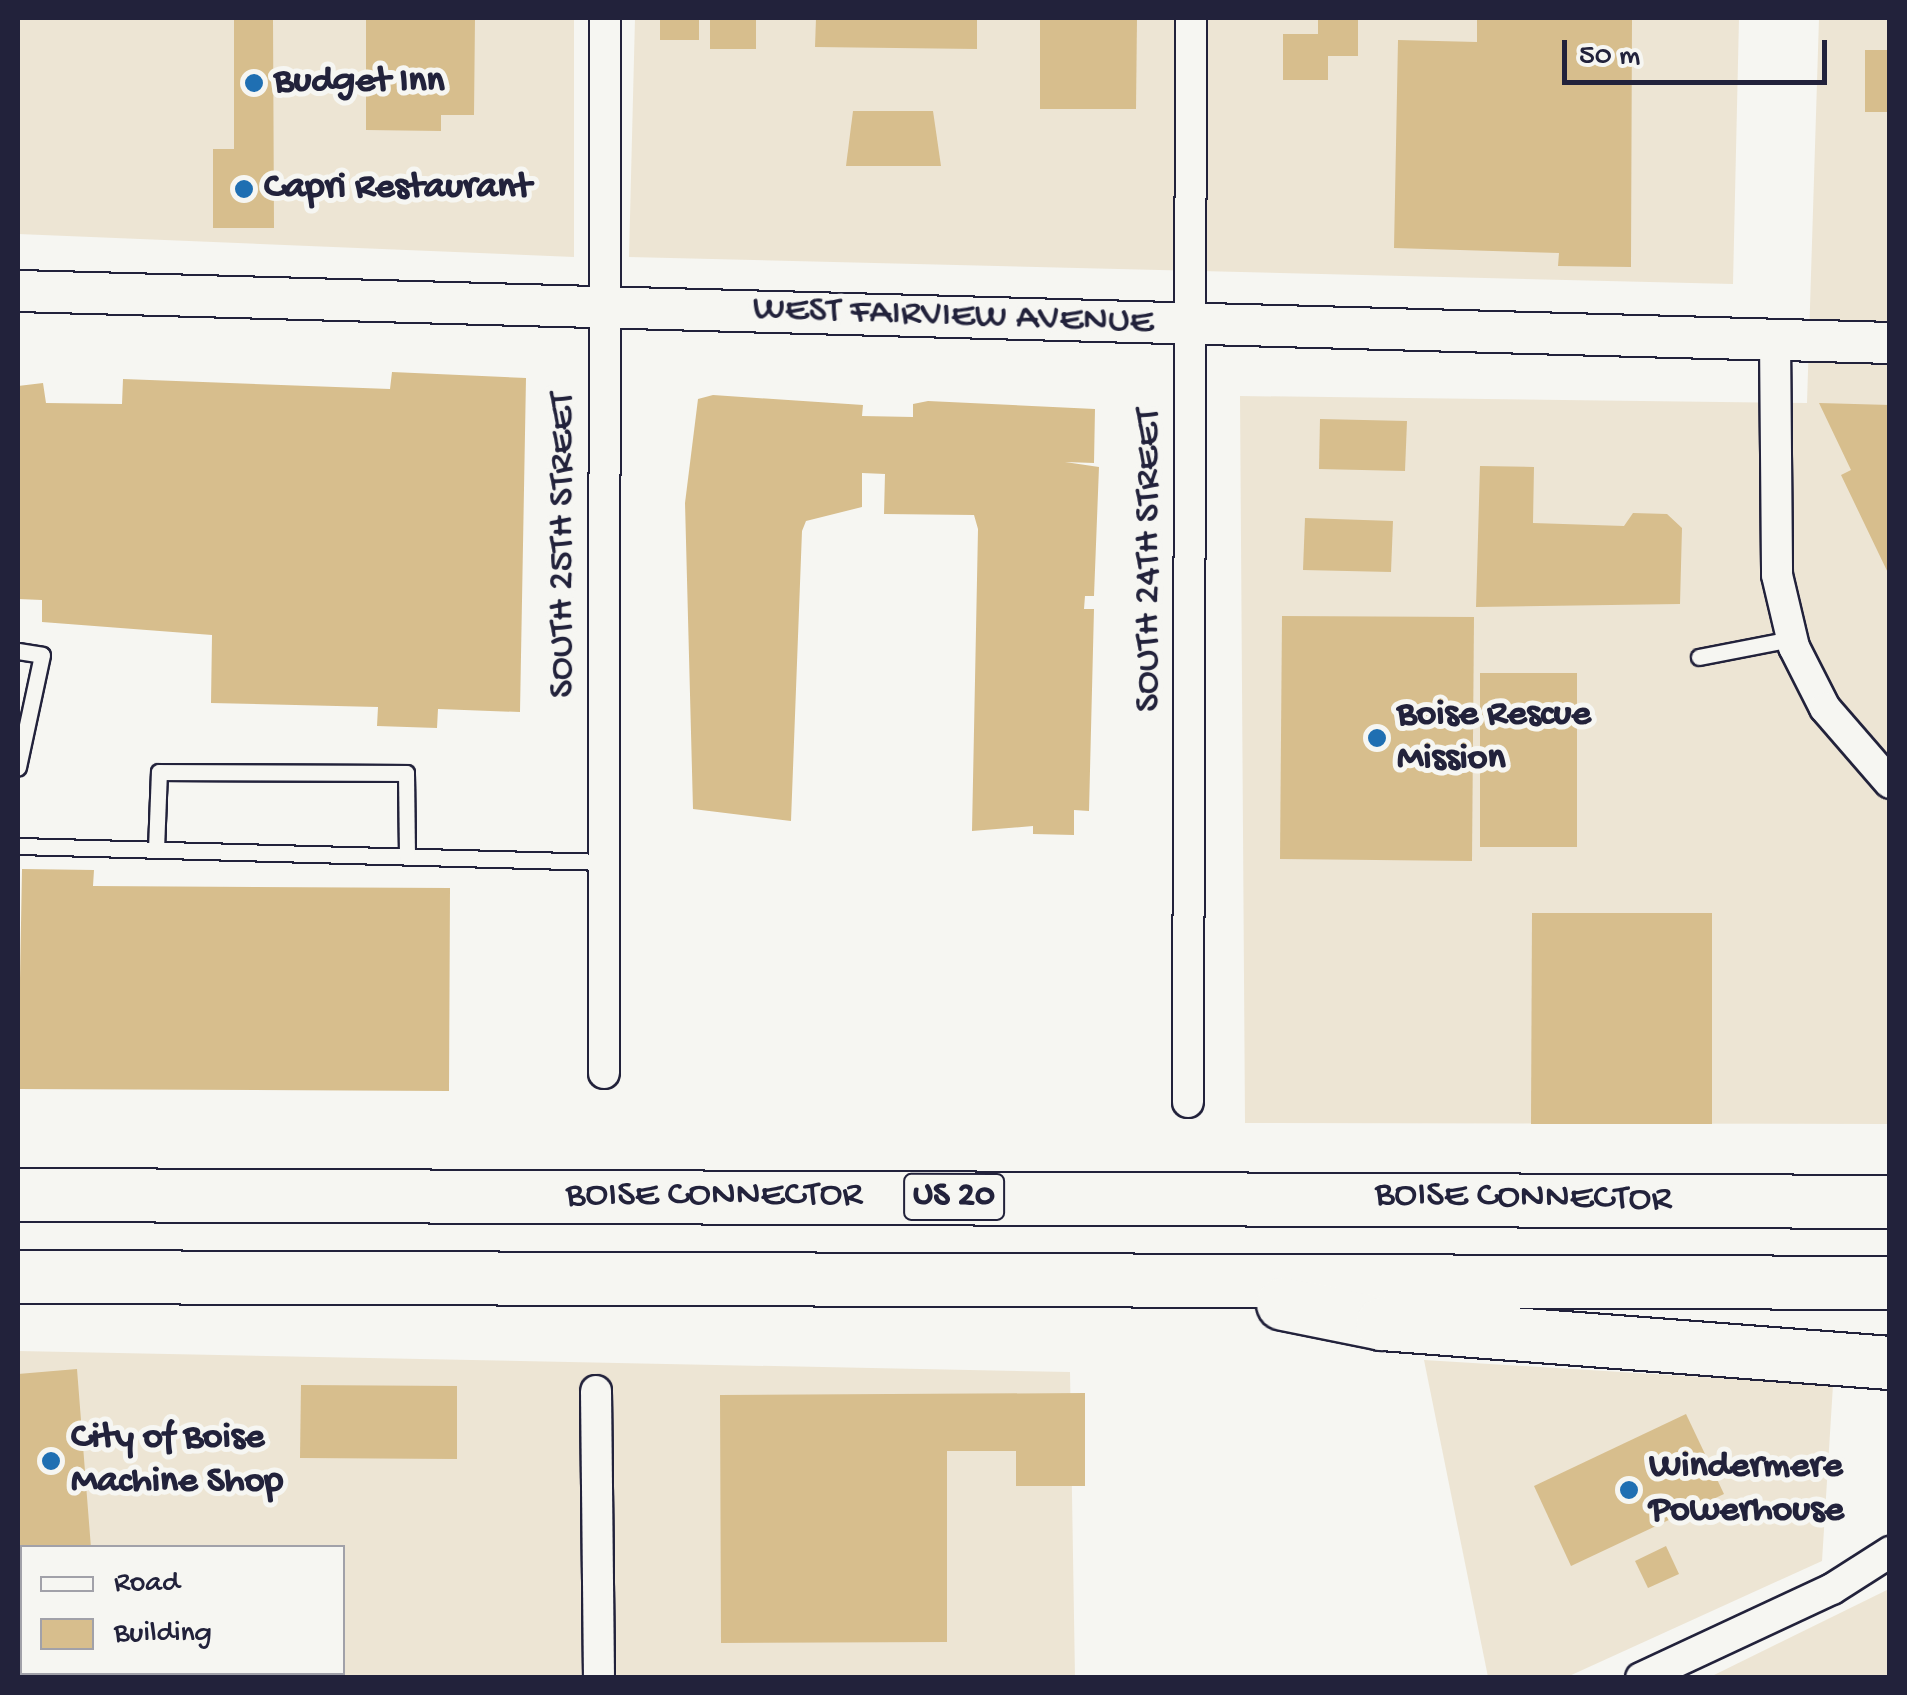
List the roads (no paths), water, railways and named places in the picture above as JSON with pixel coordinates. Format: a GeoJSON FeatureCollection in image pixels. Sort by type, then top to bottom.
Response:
{"type":"FeatureCollection","features":[{"type":"Feature","properties":{"kind":"highway","name":"BOISE CONNECTOR"},"geometry":{"type":"LineString","coordinates":[[18,1194],[1890,1202]]}},
{"type":"Feature","properties":{"kind":"highway","name":"US 20"},"geometry":{"type":"LineString","coordinates":[[18,1277],[1890,1283]]}},
{"type":"Feature","properties":{"kind":"highway"},"geometry":{"type":"LineString","coordinates":[[1174,1281],[1382,1324],[1890,1364]]}},
{"type":"Feature","properties":{"kind":"main road","name":"WEST FAIRVIEW AVENUE"},"geometry":{"type":"LineString","coordinates":[[18,291],[1890,343]]}},
{"type":"Feature","properties":{"kind":"street","name":"SOUTH 25TH STREET"},"geometry":{"type":"LineString","coordinates":[[604,1073],[605,18]]}},
{"type":"Feature","properties":{"kind":"street","name":"SOUTH 24TH STREET"},"geometry":{"type":"LineString","coordinates":[[1188,1102],[1192,18]]}},
{"type":"Feature","properties":{"kind":"street"},"geometry":{"type":"LineString","coordinates":[[1775,339],[1777,575],[1792,639],[1825,708],[1890,783]]}},
{"type":"Feature","properties":{"kind":"street"},"geometry":{"type":"LineString","coordinates":[[596,1391],[599,1678]]}},
{"type":"Feature","properties":{"kind":"street"},"geometry":{"type":"LineString","coordinates":[[1641,1678],[1832,1589],[1890,1552]]}},
{"type":"Feature","properties":{"kind":"lane"},"geometry":{"type":"LineString","coordinates":[[1699,657],[1792,639]]}},
{"type":"Feature","properties":{"kind":"lane"},"geometry":{"type":"LineString","coordinates":[[18,651],[42,654],[18,767]]}},
{"type":"Feature","properties":{"kind":"lane"},"geometry":{"type":"LineString","coordinates":[[156,850],[159,772],[406,773],[407,856]]}},
{"type":"Feature","properties":{"kind":"lane"},"geometry":{"type":"LineString","coordinates":[[18,846],[604,862]]}},
{"type":"Feature","properties":{"kind":"place","name":"Budget Inn"},"geometry":{"type":"Point","coordinates":[254,83]}},
{"type":"Feature","properties":{"kind":"place","name":"Capri Restaurant"},"geometry":{"type":"Point","coordinates":[244,189]}},
{"type":"Feature","properties":{"kind":"place","name":"Boise Rescue Mission"},"geometry":{"type":"Point","coordinates":[1377,738]}},
{"type":"Feature","properties":{"kind":"place","name":"City of Boise Machine Shop"},"geometry":{"type":"Point","coordinates":[51,1461]}},
{"type":"Feature","properties":{"kind":"place","name":"Windermere Powerhouse"},"geometry":{"type":"Point","coordinates":[1629,1490]}}]}
